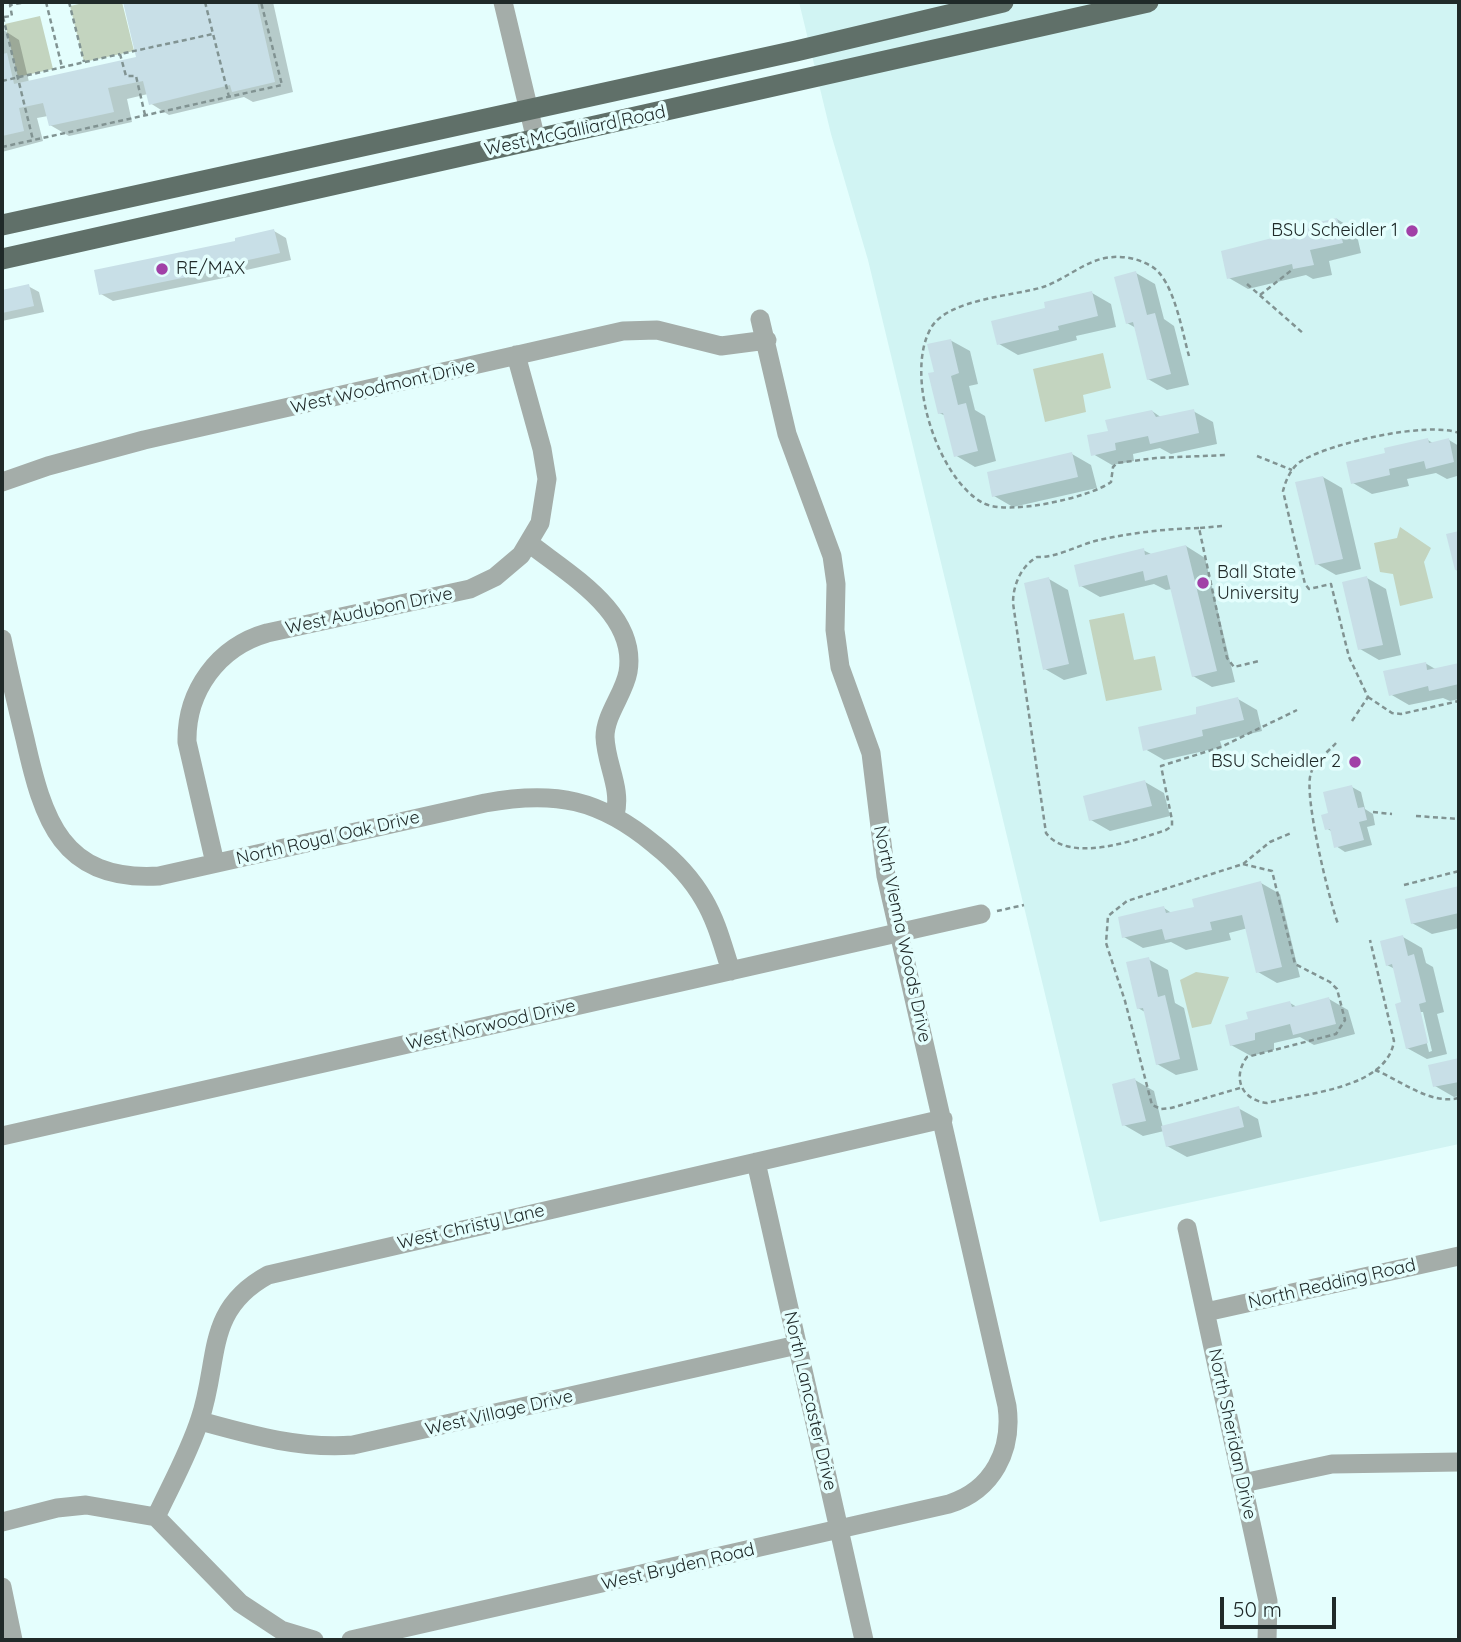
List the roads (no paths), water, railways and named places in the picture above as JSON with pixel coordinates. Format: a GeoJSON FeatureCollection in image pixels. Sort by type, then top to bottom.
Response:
{"type":"FeatureCollection","features":[{"type":"Feature","properties":{"kind":"main road","name":"West McGalliard Road"},"geometry":{"type":"LineString","coordinates":[[2,225],[530,107],[796,51],[1003,2]]}},
{"type":"Feature","properties":{"kind":"main road","name":"West McGalliard Road"},"geometry":{"type":"LineString","coordinates":[[2,259],[1148,2]]}},
{"type":"Feature","properties":{"kind":"street"},"geometry":{"type":"LineString","coordinates":[[503,2],[536,140]]}},
{"type":"Feature","properties":{"kind":"street","name":"North Vienna Woods Drive"},"geometry":{"type":"LineString","coordinates":[[760,319],[787,434],[832,556],[836,584],[835,630],[840,667],[871,753],[880,841],[898,933],[1007,1406],[1008,1435],[994,1471]]}},
{"type":"Feature","properties":{"kind":"street","name":"West Woodmont Drive"},"geometry":{"type":"LineString","coordinates":[[2,482],[48,466],[144,440],[516,355],[645,329],[721,346],[767,340]]}},
{"type":"Feature","properties":{"kind":"street","name":"West Audubon Drive"},"geometry":{"type":"LineString","coordinates":[[215,863],[187,742],[187,728],[198,689],[215,664],[239,644],[259,635],[470,589],[509,567],[529,543],[540,523],[546,493],[546,463],[516,355]]}},
{"type":"Feature","properties":{"kind":"street"},"geometry":{"type":"LineString","coordinates":[[529,543],[590,592],[608,610],[622,631],[628,671],[605,738],[618,796],[614,815]]}},
{"type":"Feature","properties":{"kind":"street","name":"North Royal Oak Drive"},"geometry":{"type":"LineString","coordinates":[[2,639],[41,805],[57,835],[69,848],[98,867],[136,877],[159,876],[511,798],[556,799],[585,804],[626,821],[668,856],[706,903],[731,971]]}},
{"type":"Feature","properties":{"kind":"street","name":"West Norwood Drive"},"geometry":{"type":"LineString","coordinates":[[2,1136],[981,914]]}},
{"type":"Feature","properties":{"kind":"street","name":"West Christy Lane"},"geometry":{"type":"LineString","coordinates":[[156,1517],[200,1420],[215,1344],[225,1316],[242,1292],[268,1275],[943,1119]]}},
{"type":"Feature","properties":{"kind":"street","name":"North Lancaster Drive"},"geometry":{"type":"LineString","coordinates":[[756,1162],[864,1640]]}},
{"type":"Feature","properties":{"kind":"street","name":"North Sheridan Drive"},"geometry":{"type":"LineString","coordinates":[[1187,1228],[1268,1601],[1267,1640]]}},
{"type":"Feature","properties":{"kind":"street","name":"North Redding Road"},"geometry":{"type":"LineString","coordinates":[[1206,1312],[1459,1256]]}},
{"type":"Feature","properties":{"kind":"street","name":"West Village Drive"},"geometry":{"type":"LineString","coordinates":[[200,1420],[278,1442],[315,1447],[353,1445],[797,1345]]}},
{"type":"Feature","properties":{"kind":"street"},"geometry":{"type":"LineString","coordinates":[[1243,1483],[1332,1464],[1459,1462]]}},
{"type":"Feature","properties":{"kind":"street","name":"West Bryden Road"},"geometry":{"type":"LineString","coordinates":[[351,1640],[963,1500],[994,1471]]}},
{"type":"Feature","properties":{"kind":"street"},"geometry":{"type":"LineString","coordinates":[[2,1521],[57,1508],[86,1505],[156,1517],[240,1603],[281,1630],[314,1640]]}},
{"type":"Feature","properties":{"kind":"street"},"geometry":{"type":"LineString","coordinates":[[2,1587],[13,1640]]}},
{"type":"Feature","properties":{"kind":"place","name":"BSU Scheidler 1"},"geometry":{"type":"Point","coordinates":[1412,231]}},
{"type":"Feature","properties":{"kind":"place","name":"RE/MAX"},"geometry":{"type":"Point","coordinates":[162,269]}},
{"type":"Feature","properties":{"kind":"place","name":"Ball State University"},"geometry":{"type":"Point","coordinates":[1203,583]}},
{"type":"Feature","properties":{"kind":"place","name":"BSU Scheidler 2"},"geometry":{"type":"Point","coordinates":[1355,762]}}]}
